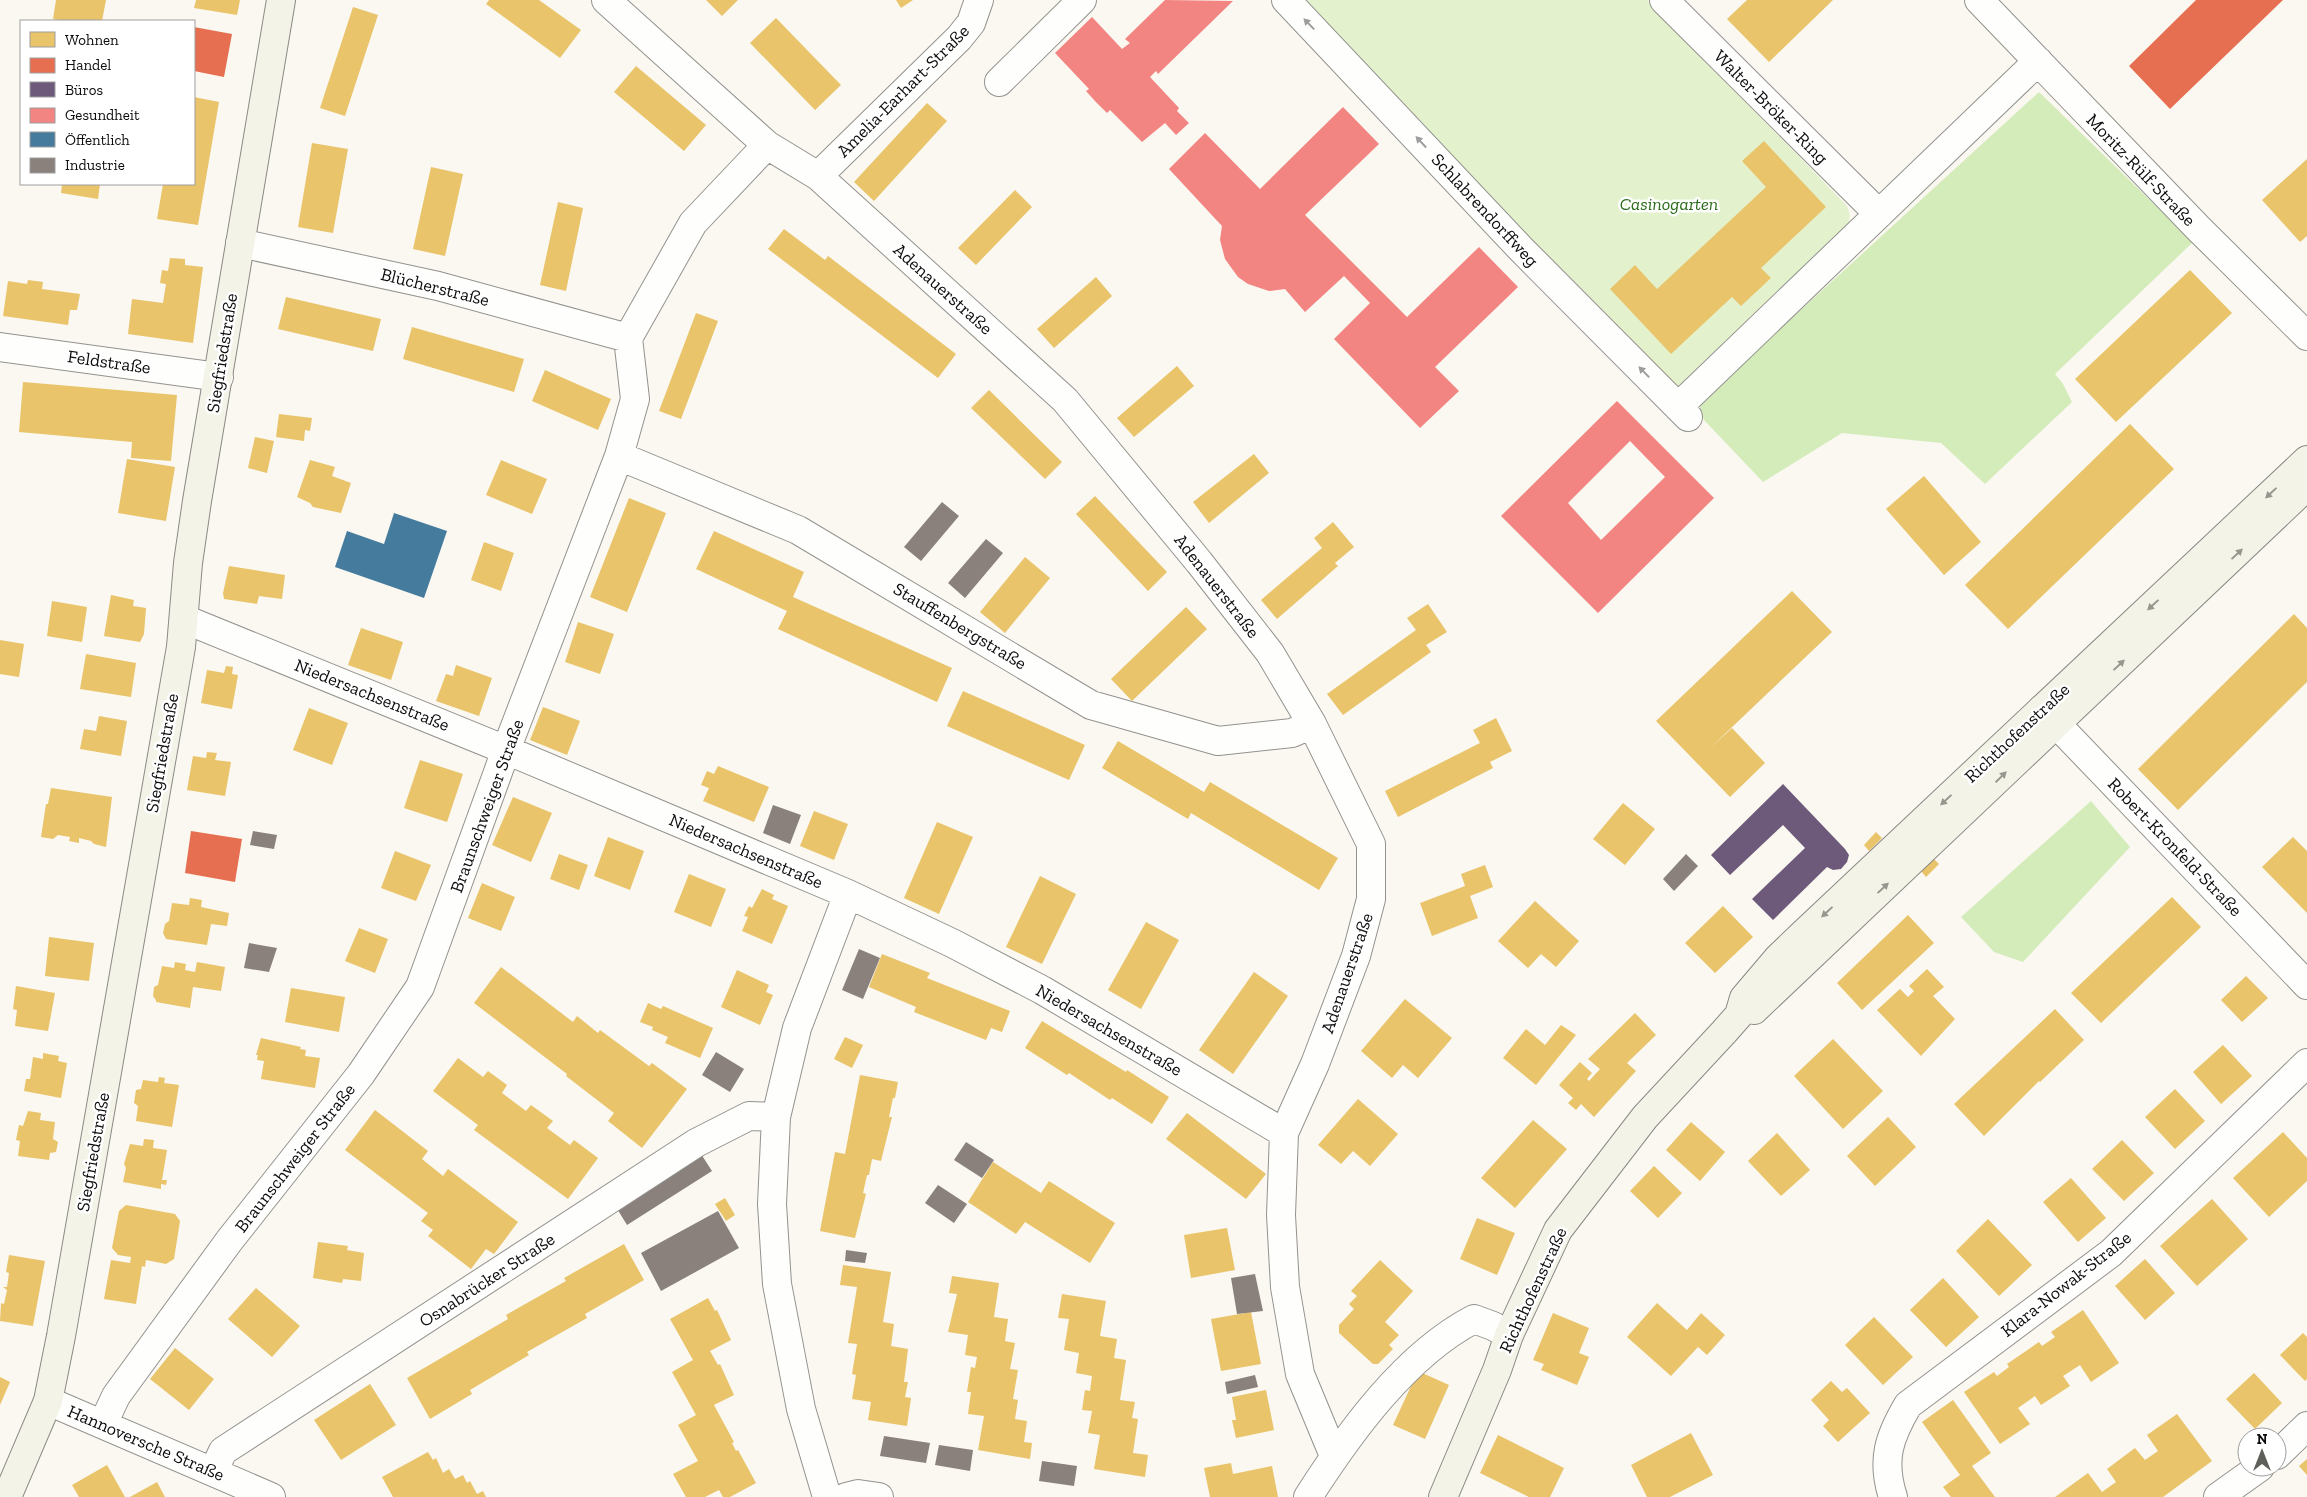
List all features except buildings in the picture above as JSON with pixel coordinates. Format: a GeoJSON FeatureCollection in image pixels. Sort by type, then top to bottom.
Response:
{"type":"FeatureCollection","features":[{"type":"Feature","properties":{"kind":"street","name":"Siegfriedstraße"},"geometry":{"type":"LineString","coordinates":[[7,1497],[48,1402],[184,619],[188,562],[196,501],[219,377],[281,0]]}},
{"type":"Feature","properties":{"kind":"street","name":"Adenauerstraße"},"geometry":{"type":"LineString","coordinates":[[606,0],[767,145],[818,176],[1065,400],[1199,562],[1270,653],[1312,724],[1372,844],[1371,899],[1356,956],[1315,1064],[1284,1133],[1281,1214],[1285,1287],[1300,1374],[1334,1456]]}},
{"type":"Feature","properties":{"kind":"street","name":"Amelia-Earhart-Straße"},"geometry":{"type":"LineString","coordinates":[[818,176],[959,38],[971,23],[979,0]]}},
{"type":"Feature","properties":{"kind":"street"},"geometry":{"type":"LineString","coordinates":[[1000,82],[1082,0]]}},
{"type":"Feature","properties":{"kind":"street","name":"Schlabrendorffweg"},"geometry":{"type":"LineString","coordinates":[[1286,0],[1521,250],[1683,412],[1879,214]]}},
{"type":"Feature","properties":{"kind":"street","name":"Walter-Bröker-Ring"},"geometry":{"type":"LineString","coordinates":[[1664,0],[1879,214]]}},
{"type":"Feature","properties":{"kind":"street","name":"Moritz-Rülf-Straße"},"geometry":{"type":"LineString","coordinates":[[1978,0],[2177,207],[2307,336]]}},
{"type":"Feature","properties":{"kind":"street"},"geometry":{"type":"LineString","coordinates":[[1879,214],[2038,61]]}},
{"type":"Feature","properties":{"kind":"street"},"geometry":{"type":"LineString","coordinates":[[628,338],[693,223],[767,145]]}},
{"type":"Feature","properties":{"kind":"street","name":"Blücherstraße"},"geometry":{"type":"LineString","coordinates":[[240,244],[438,286],[628,338]]}},
{"type":"Feature","properties":{"kind":"street","name":"Braunschweiger Straße"},"geometry":{"type":"LineString","coordinates":[[103,1424],[116,1396],[127,1380],[229,1241],[361,1074],[420,987],[506,750],[619,456],[635,399],[628,338]]}},
{"type":"Feature","properties":{"kind":"street","name":"Feldstraße"},"geometry":{"type":"LineString","coordinates":[[0,347],[219,377]]}},
{"type":"Feature","properties":{"kind":"street","name":"Stauffenbergstraße"},"geometry":{"type":"LineString","coordinates":[[619,456],[798,530],[1091,705],[1218,741],[1292,733],[1312,724]]}},
{"type":"Feature","properties":{"kind":"street","name":"Richthofenstraße"},"geometry":{"type":"LineString","coordinates":[[2049,716],[2307,460]]}},
{"type":"Feature","properties":{"kind":"street","name":"Richthofenstraße"},"geometry":{"type":"LineString","coordinates":[[1443,1497],[1497,1370],[1509,1335],[1547,1250],[1566,1219],[1645,1117],[1739,1015],[1744,998],[1778,958],[2307,486]]}},
{"type":"Feature","properties":{"kind":"street","name":"Niedersachsenstraße"},"geometry":{"type":"LineString","coordinates":[[184,619],[506,750],[848,894],[952,942],[1042,990],[1284,1133]]}},
{"type":"Feature","properties":{"kind":"street","name":"Robert-Kronfeld-Straße"},"geometry":{"type":"LineString","coordinates":[[2049,716],[2307,985]]}},
{"type":"Feature","properties":{"kind":"street"},"geometry":{"type":"LineString","coordinates":[[827,1497],[801,1409],[777,1284],[772,1204],[776,1117],[797,1028],[848,894]]}},
{"type":"Feature","properties":{"kind":"street","name":"Klara-Nowak-Straße"},"geometry":{"type":"LineString","coordinates":[[1894,1497],[1887,1458],[1893,1430],[1908,1405],[2111,1253],[2307,1063]]}},
{"type":"Feature","properties":{"kind":"street","name":"Osnabrücker Straße"},"geometry":{"type":"LineString","coordinates":[[213,1472],[224,1451],[696,1143],[749,1116],[776,1117]]}},
{"type":"Feature","properties":{"kind":"street"},"geometry":{"type":"LineString","coordinates":[[1308,1497],[1334,1456],[1415,1360],[1450,1332],[1474,1320],[1493,1326],[1509,1335]]}},
{"type":"Feature","properties":{"kind":"street","name":"Hannoversche Straße"},"geometry":{"type":"LineString","coordinates":[[48,1402],[271,1497]]}},
{"type":"Feature","properties":{"kind":"street"},"geometry":{"type":"LineString","coordinates":[[2287,1445],[2307,1426]]}},
{"type":"Feature","properties":{"kind":"street"},"geometry":{"type":"LineString","coordinates":[[2218,1497],[2246,1477]]}},
{"type":"Feature","properties":{"kind":"street"},"geometry":{"type":"LineString","coordinates":[[846,1497],[858,1494],[879,1497]]}},
{"type":"Feature","properties":{"kind":"green space","name":"Casinogarten"},"geometry":{"type":"Polygon","coordinates":[[[1300,0],[1647,0],[1847,206],[1850,215],[1847,230],[1677,397],[1300,0]]]}},
{"type":"Feature","properties":{"kind":"green space"},"geometry":{"type":"Polygon","coordinates":[[[2039,92],[2193,242],[2055,374],[2063,384],[2072,402],[1985,484],[1941,443],[1842,433],[1763,482],[1704,420],[1699,403],[2039,92]]]}},
{"type":"Feature","properties":{"kind":"green space"},"geometry":{"type":"Polygon","coordinates":[[[2091,801],[2130,847],[2023,962],[1994,952],[1961,917],[2091,801]]]}}]}
